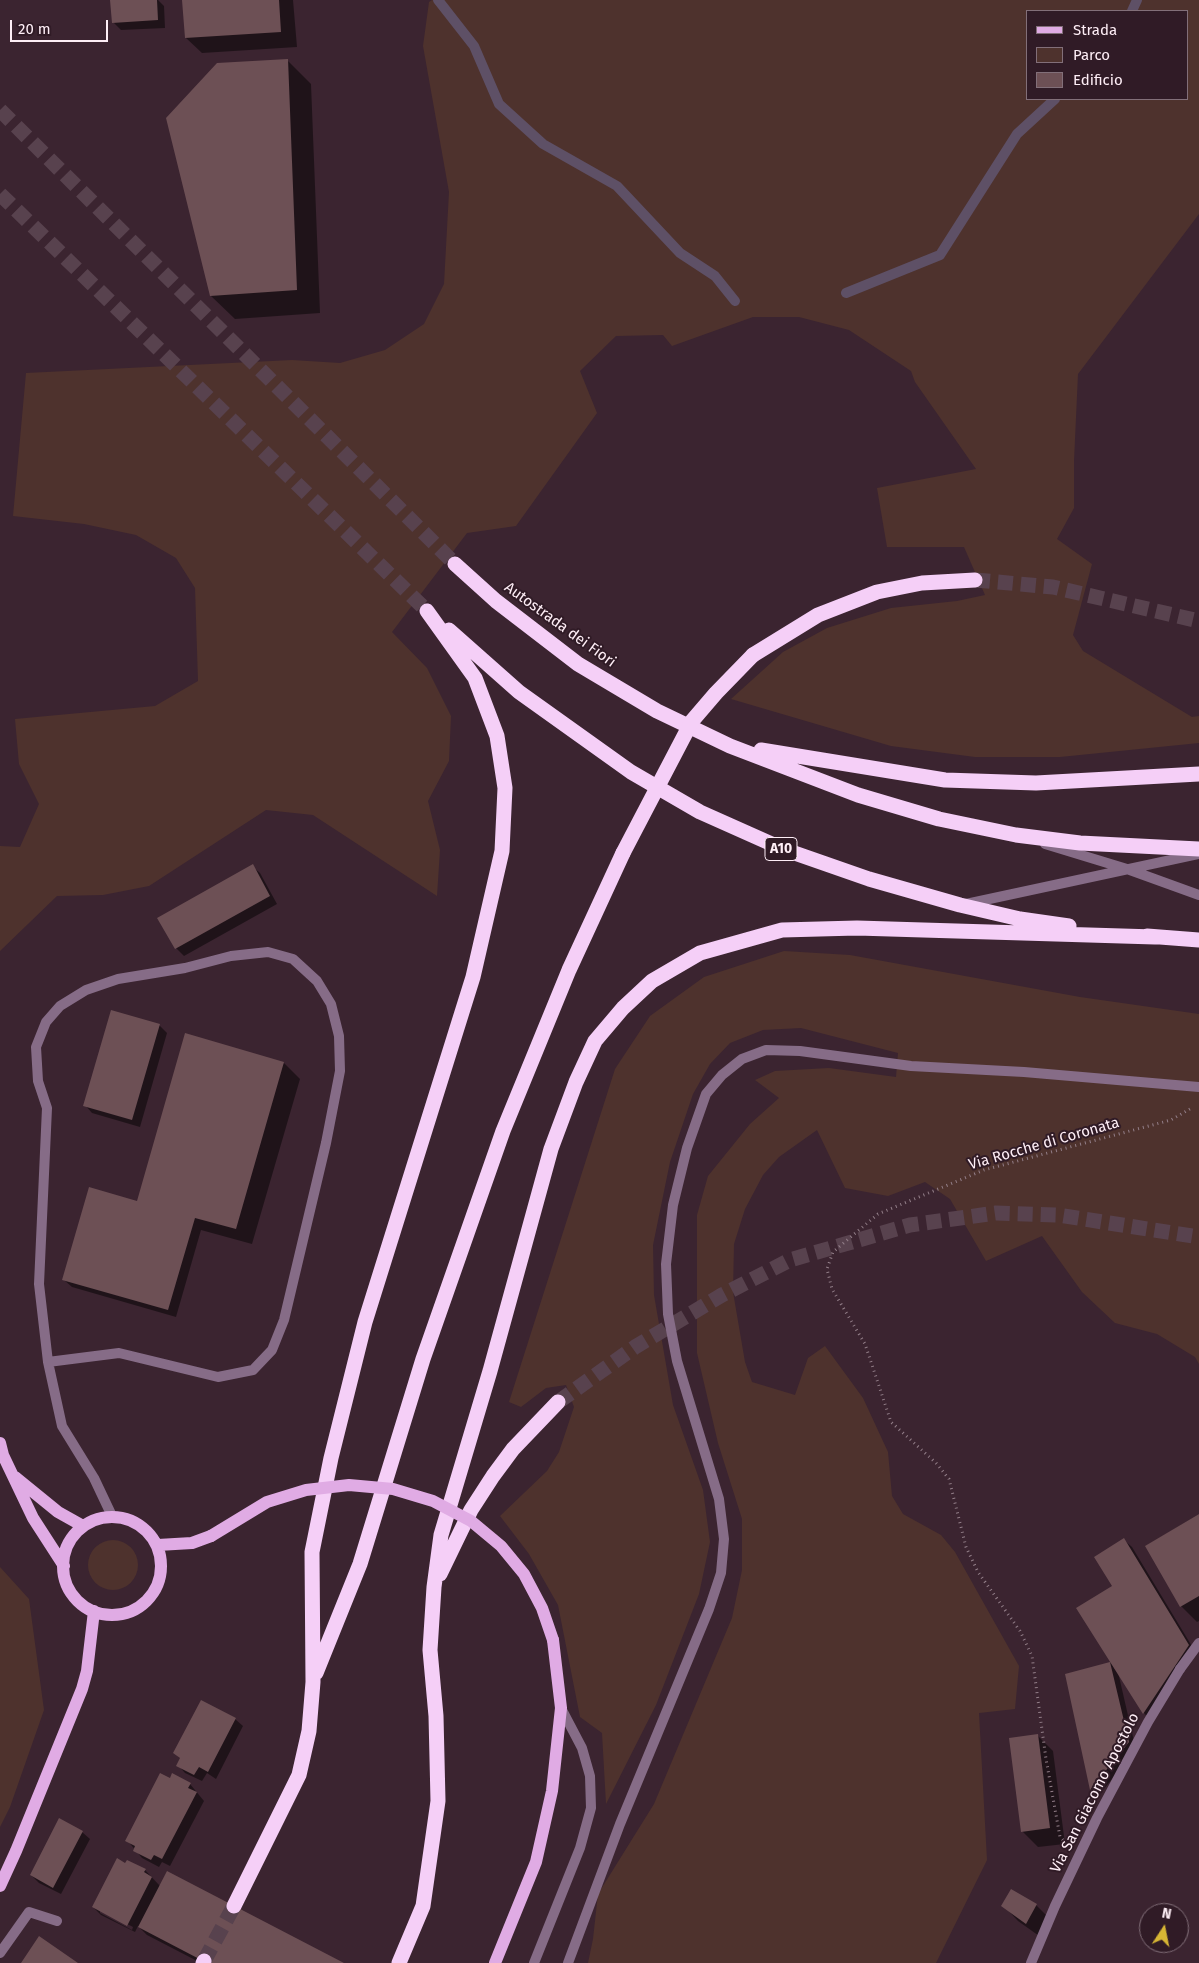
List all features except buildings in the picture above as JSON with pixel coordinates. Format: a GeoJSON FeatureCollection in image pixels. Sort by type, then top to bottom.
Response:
{"type":"FeatureCollection","features":[{"type":"Feature","properties":{"kind":"highway","name":"Autostrada dei Fiori"},"geometry":{"type":"LineString","coordinates":[[455,564],[496,601],[578,664],[657,711],[730,746]]}},
{"type":"Feature","properties":{"kind":"highway"},"geometry":{"type":"LineString","coordinates":[[234,1906],[299,1775],[309,1731],[313,1682],[360,1564],[423,1359],[503,1131],[569,970],[623,853],[692,721],[753,655],[818,615],[876,592],[922,583],[975,580]]}},
{"type":"Feature","properties":{"kind":"highway","name":"A10"},"geometry":{"type":"LineString","coordinates":[[313,1682],[312,1552],[331,1458],[365,1322],[473,977],[502,851],[506,788],[498,736],[475,678],[427,611],[519,692],[630,772],[700,812],[783,849],[869,879],[960,905],[1020,919],[1155,937],[1199,940]]}},
{"type":"Feature","properties":{"kind":"highway"},"geometry":{"type":"LineString","coordinates":[[730,746],[945,780],[1036,783],[1199,774]]}},
{"type":"Feature","properties":{"kind":"highway"},"geometry":{"type":"LineString","coordinates":[[730,746],[858,795],[939,819],[1016,835],[1080,843],[1199,849]]}},
{"type":"Feature","properties":{"kind":"highway"},"geometry":{"type":"LineString","coordinates":[[399,1963],[423,1906],[438,1801],[436,1716],[430,1650],[434,1587],[441,1535],[551,1150],[576,1082],[595,1041],[630,1001],[652,981],[700,953],[782,930],[857,928],[1155,937]]}},
{"type":"Feature","properties":{"kind":"highway"},"geometry":{"type":"LineString","coordinates":[[434,1587],[471,1510],[493,1476],[518,1443],[558,1402]]}},
{"type":"Feature","properties":{"kind":"main road"},"geometry":{"type":"LineString","coordinates":[[0,1443],[33,1518],[64,1566]]}},
{"type":"Feature","properties":{"kind":"main road"},"geometry":{"type":"LineString","coordinates":[[12,1473],[58,1512],[83,1526]]}},
{"type":"Feature","properties":{"kind":"main road"},"geometry":{"type":"LineString","coordinates":[[158,1545],[192,1543],[212,1536],[267,1502],[306,1490],[349,1485],[384,1488],[433,1501],[472,1521],[501,1546],[524,1574],[542,1608],[552,1640],[560,1708],[552,1791],[536,1862],[495,1963]]}},
{"type":"Feature","properties":{"kind":"main road"},"geometry":{"type":"LineString","coordinates":[[112,1516],[126,1519],[147,1530],[158,1545],[161,1571],[157,1587],[147,1600],[134,1609],[119,1614],[94,1611],[82,1605],[69,1588],[64,1566],[66,1550],[73,1537],[83,1526],[88,1522],[112,1516]]}},
{"type":"Feature","properties":{"kind":"main road"},"geometry":{"type":"LineString","coordinates":[[0,1886],[82,1689],[87,1671],[94,1611]]}},
{"type":"Feature","properties":{"kind":"street"},"geometry":{"type":"LineString","coordinates":[[1016,835],[1127,869],[1199,895]]}},
{"type":"Feature","properties":{"kind":"street"},"geometry":{"type":"LineString","coordinates":[[960,905],[1199,854]]}},
{"type":"Feature","properties":{"kind":"street"},"geometry":{"type":"LineString","coordinates":[[48,1362],[119,1353],[218,1378],[253,1370],[272,1350],[284,1320],[326,1143],[340,1071],[339,1036],[331,1004],[317,981],[293,960],[268,952],[231,956],[185,968],[118,979],[86,990],[60,1006],[46,1022],[36,1047],[38,1080],[47,1108],[39,1284],[48,1362],[62,1426],[94,1478],[112,1516]]}},
{"type":"Feature","properties":{"kind":"street"},"geometry":{"type":"LineString","coordinates":[[568,1963],[620,1824],[709,1609],[721,1573],[724,1538],[719,1499],[677,1361],[668,1314],[666,1264],[673,1205],[687,1148],[706,1094],[722,1075],[742,1059],[766,1050],[800,1051],[911,1066],[1024,1072],[1199,1087]]}},
{"type":"Feature","properties":{"kind":"street","name":"Via San Giacomo Apostolo"},"geometry":{"type":"LineString","coordinates":[[1031,1963],[1078,1855],[1148,1722],[1180,1669],[1199,1643]]}},
{"type":"Feature","properties":{"kind":"street"},"geometry":{"type":"LineString","coordinates":[[534,1963],[580,1848],[590,1808],[590,1776],[582,1748],[560,1708]]}},
{"type":"Feature","properties":{"kind":"street"},"geometry":{"type":"LineString","coordinates":[[0,1954],[29,1912],[57,1921]]}},
{"type":"Feature","properties":{"kind":"path","name":"Via Rocche di Coronata"},"geometry":{"type":"LineString","coordinates":[[1078,1855],[1060,1837],[1032,1656],[1020,1631],[978,1572],[966,1546],[949,1479],[936,1463],[891,1422],[864,1344],[832,1289],[827,1268],[834,1252],[878,1214],[984,1170],[1171,1120],[1192,1107]]}},
{"type":"Feature","properties":{"kind":"green space"},"geometry":{"type":"Polygon","coordinates":[[[432,0],[1199,0],[1199,214],[1078,374],[1074,508],[1057,539],[1092,564],[1073,635],[1083,651],[1192,717],[1199,716],[1199,743],[1060,757],[975,757],[891,746],[731,699],[783,652],[827,628],[891,608],[957,601],[985,595],[964,547],[887,547],[877,488],[976,469],[915,382],[911,371],[849,330],[799,317],[753,317],[672,346],[663,335],[616,336],[580,371],[597,413],[516,526],[467,533],[392,632],[427,668],[451,716],[449,761],[428,801],[440,850],[437,896],[313,815],[266,810],[149,886],[103,895],[57,896],[0,951],[0,846],[20,847],[39,804],[19,764],[15,719],[155,706],[198,681],[195,588],[176,558],[136,535],[84,524],[13,516],[26,373],[292,360],[340,363],[385,350],[424,324],[444,284],[449,192],[423,46],[429,2],[432,0]]]}},
{"type":"Feature","properties":{"kind":"green space"},"geometry":{"type":"Polygon","coordinates":[[[784,951],[850,955],[1080,997],[1199,1014],[1199,1364],[1195,1357],[1157,1334],[1115,1323],[1082,1292],[1042,1236],[986,1261],[950,1199],[925,1182],[888,1196],[845,1188],[817,1130],[779,1157],[763,1175],[745,1209],[734,1244],[733,1292],[745,1362],[752,1382],[795,1395],[808,1358],[825,1346],[863,1398],[888,1452],[892,1496],[903,1514],[941,1535],[955,1552],[1019,1666],[1015,1709],[979,1713],[987,1860],[936,1963],[588,1963],[593,1939],[598,1894],[654,1804],[732,1618],[742,1570],[742,1519],[718,1443],[697,1353],[697,1215],[708,1176],[750,1124],[779,1098],[755,1080],[775,1071],[829,1068],[896,1077],[898,1053],[801,1028],[763,1030],[730,1043],[710,1064],[693,1094],[670,1162],[653,1245],[654,1295],[673,1405],[703,1490],[710,1542],[699,1594],[656,1705],[606,1804],[602,1733],[580,1717],[558,1605],[529,1554],[500,1516],[547,1471],[559,1452],[574,1407],[566,1385],[546,1388],[521,1407],[509,1402],[615,1069],[650,1016],[704,977],[784,951]]]}},
{"type":"Feature","properties":{"kind":"green space"},"geometry":{"type":"Polygon","coordinates":[[[108,1540],[118,1540],[131,1547],[138,1560],[138,1570],[131,1583],[118,1590],[108,1590],[99,1586],[92,1579],[88,1570],[88,1560],[92,1551],[99,1544],[108,1540]]]}},
{"type":"Feature","properties":{"kind":"green space"},"geometry":{"type":"Polygon","coordinates":[[[0,1567],[29,1599],[44,1710],[10,1807],[0,1827],[0,1567]]]}},
{"type":"Feature","properties":{"kind":"waterway"},"geometry":{"type":"LineString","coordinates":[[438,0],[474,46],[499,104],[543,144],[617,186],[680,253],[715,276],[735,301]]}},
{"type":"Feature","properties":{"kind":"waterway"},"geometry":{"type":"LineString","coordinates":[[1132,10],[1137,0]]}},
{"type":"Feature","properties":{"kind":"waterway"},"geometry":{"type":"LineString","coordinates":[[846,293],[940,255],[1017,134],[1054,100]]}},
{"type":"Feature","properties":{"kind":"tunnel"},"geometry":{"type":"LineString","coordinates":[[0,110],[455,564]]}},
{"type":"Feature","properties":{"kind":"tunnel"},"geometry":{"type":"LineString","coordinates":[[0,194],[427,611]]}},
{"type":"Feature","properties":{"kind":"tunnel"},"geometry":{"type":"LineString","coordinates":[[975,580],[1053,587],[1199,621]]}},
{"type":"Feature","properties":{"kind":"tunnel"},"geometry":{"type":"LineString","coordinates":[[558,1402],[635,1347],[722,1295],[790,1260],[910,1225],[996,1213],[1058,1215],[1199,1237]]}},
{"type":"Feature","properties":{"kind":"tunnel"},"geometry":{"type":"LineString","coordinates":[[204,1961],[234,1906]]}}]}
